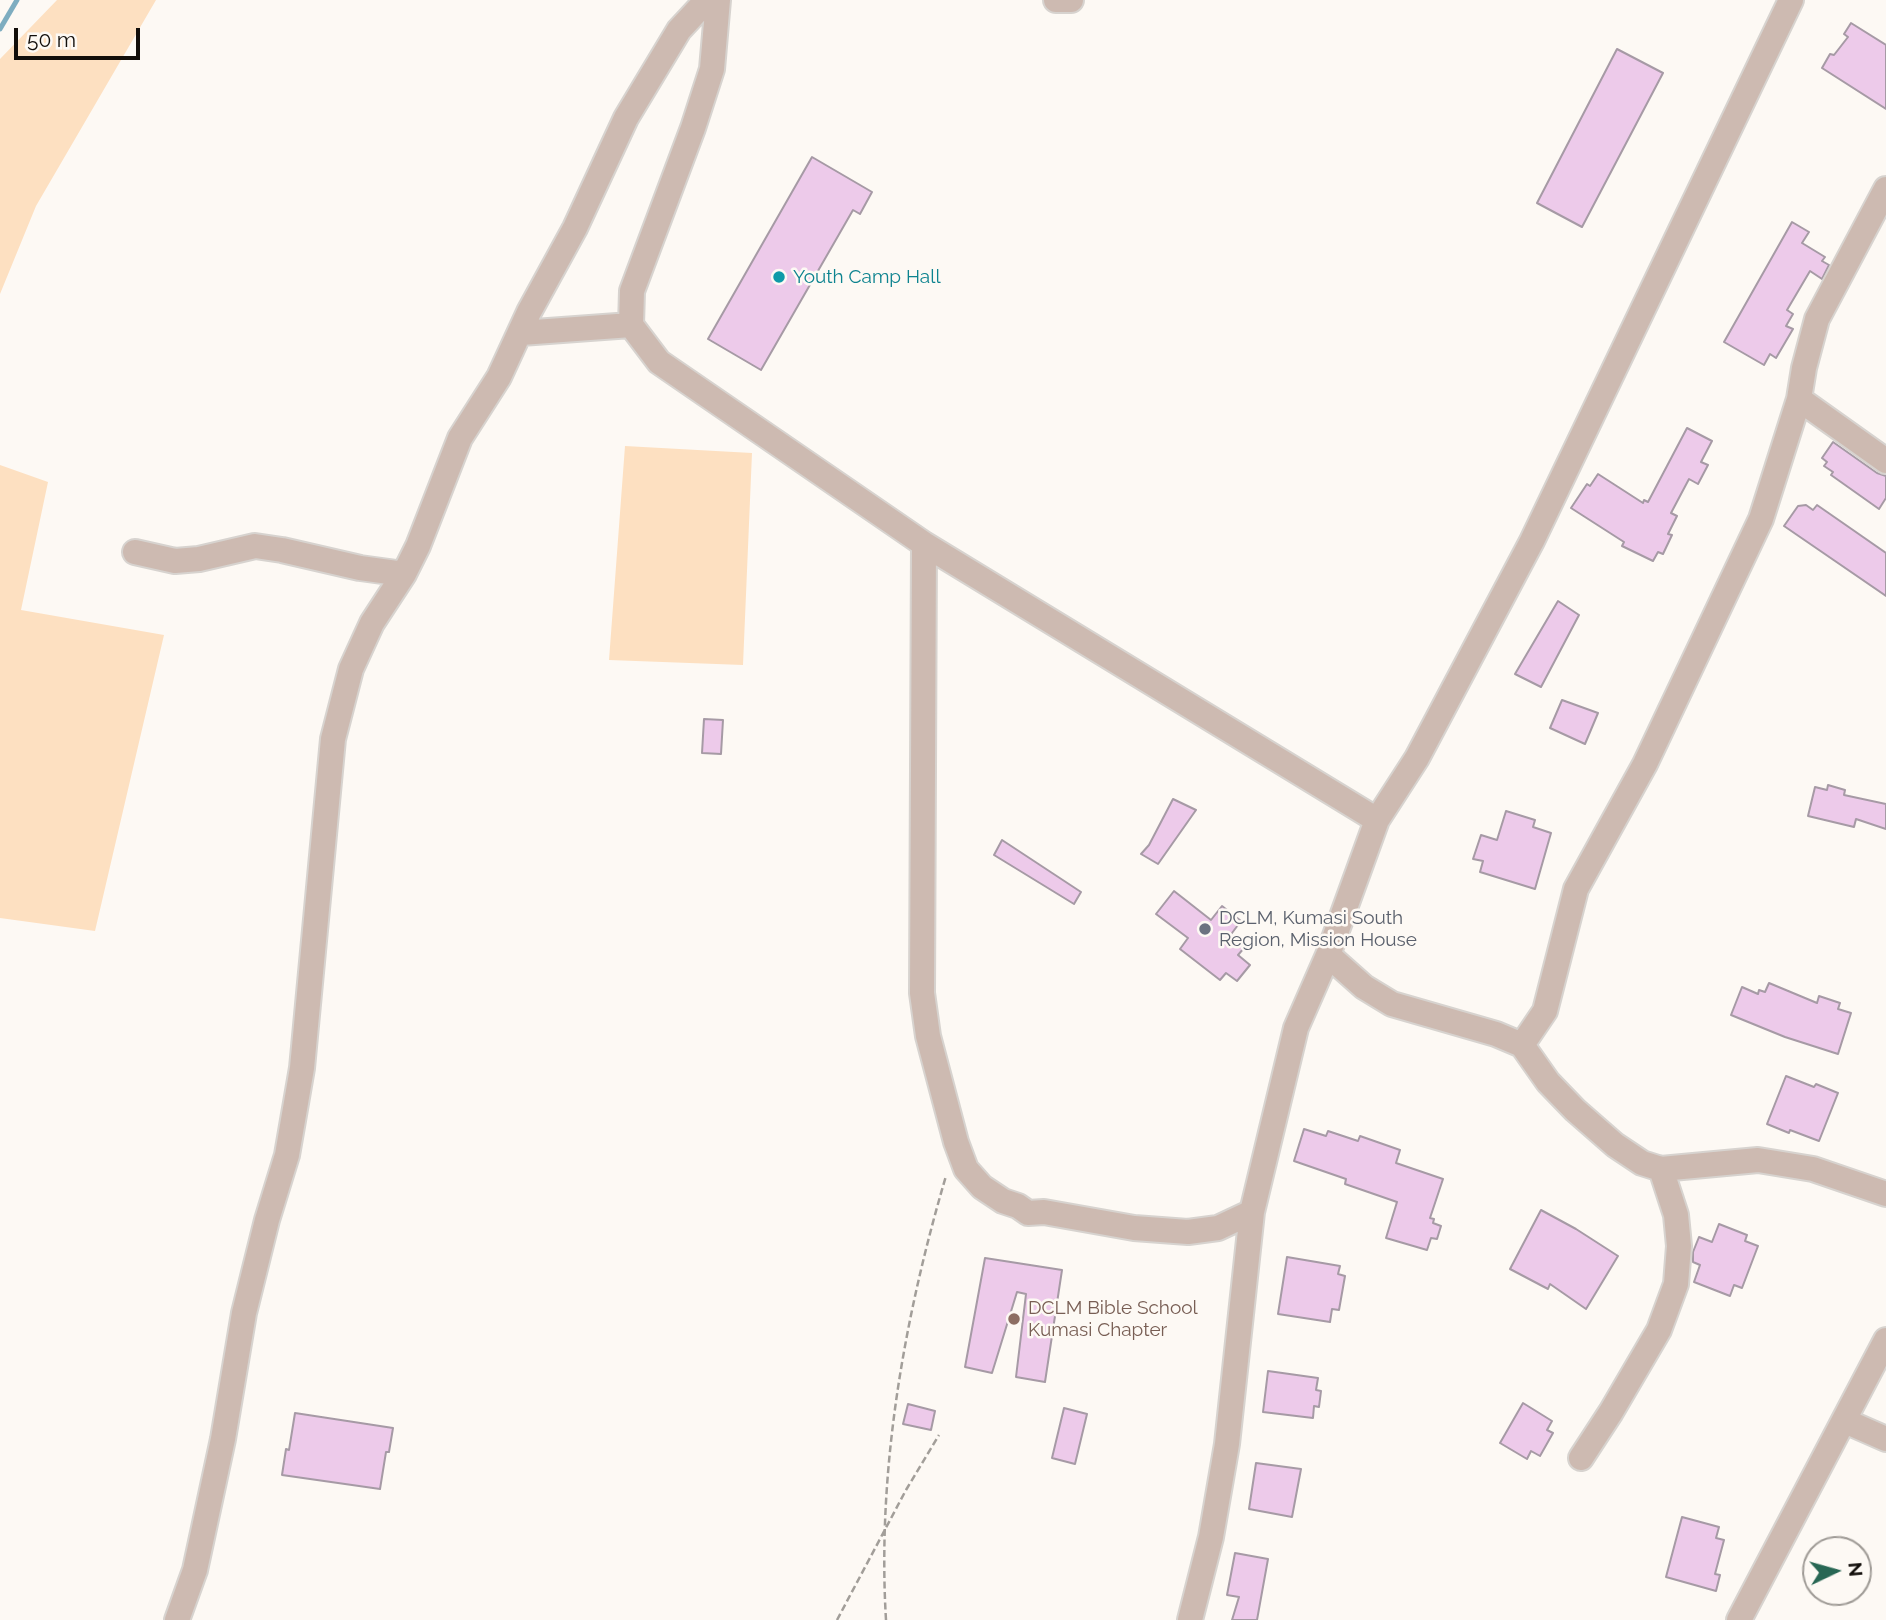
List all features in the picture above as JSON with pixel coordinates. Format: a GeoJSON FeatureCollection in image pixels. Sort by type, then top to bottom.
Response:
{"type":"FeatureCollection","features":[{"type":"Feature","properties":{"kind":"street"},"geometry":{"type":"LineString","coordinates":[[177,1620],[195,1570],[223,1439],[244,1313],[267,1220],[287,1155],[302,1068],[333,739],[351,669],[372,623],[404,574],[418,546],[460,438],[499,377],[522,333],[529,312],[575,228],[626,118],[679,30],[707,0]]}},
{"type":"Feature","properties":{"kind":"street"},"geometry":{"type":"LineString","coordinates":[[718,0],[712,69],[693,128],[632,291],[631,325],[659,362],[924,544],[1377,820]]}},
{"type":"Feature","properties":{"kind":"street"},"geometry":{"type":"LineString","coordinates":[[1056,0],[1071,0]]}},
{"type":"Feature","properties":{"kind":"street"},"geometry":{"type":"LineString","coordinates":[[1190,1620],[1211,1537],[1227,1444],[1252,1212],[1296,1028],[1328,955],[1377,820],[1416,758],[1532,541],[1791,0]]}},
{"type":"Feature","properties":{"kind":"street"},"geometry":{"type":"LineString","coordinates":[[1522,1045],[1545,1011],[1576,889],[1645,764],[1761,519],[1799,399],[1817,319],[1886,190]]}},
{"type":"Feature","properties":{"kind":"street"},"geometry":{"type":"LineString","coordinates":[[522,333],[631,325]]}},
{"type":"Feature","properties":{"kind":"street"},"geometry":{"type":"LineString","coordinates":[[1799,399],[1886,461]]}},
{"type":"Feature","properties":{"kind":"street"},"geometry":{"type":"LineString","coordinates":[[924,544],[922,993],[928,1035],[956,1142],[966,1169],[982,1187],[1028,1213],[1044,1212],[1134,1228],[1188,1233],[1218,1228],[1252,1212]]}},
{"type":"Feature","properties":{"kind":"street"},"geometry":{"type":"LineString","coordinates":[[135,552],[175,561],[199,559],[255,546],[360,568],[404,574]]}},
{"type":"Feature","properties":{"kind":"street"},"geometry":{"type":"LineString","coordinates":[[1328,955],[1364,987],[1392,1004],[1496,1034],[1522,1045],[1548,1082],[1585,1119],[1615,1145],[1642,1163],[1661,1169],[1758,1160],[1813,1169],[1886,1194]]}},
{"type":"Feature","properties":{"kind":"street"},"geometry":{"type":"LineString","coordinates":[[1581,1458],[1611,1412],[1658,1329],[1676,1283],[1679,1245],[1676,1215],[1661,1169]]}},
{"type":"Feature","properties":{"kind":"street"},"geometry":{"type":"LineString","coordinates":[[1739,1620],[1886,1340]]}},
{"type":"Feature","properties":{"kind":"street"},"geometry":{"type":"LineString","coordinates":[[1845,1420],[1886,1439]]}},
{"type":"Feature","properties":{"kind":"path"},"geometry":{"type":"LineString","coordinates":[[886,1620],[890,1446],[922,1267],[956,1142]]}},
{"type":"Feature","properties":{"kind":"path"},"geometry":{"type":"LineString","coordinates":[[837,1620],[939,1435]]}},
{"type":"Feature","properties":{"kind":"shaded area"},"geometry":{"type":"Polygon","coordinates":[[[57,0],[156,0],[36,206],[0,294],[0,59],[57,0]]]}},
{"type":"Feature","properties":{"kind":"shaded area"},"geometry":{"type":"Polygon","coordinates":[[[625,446],[752,453],[743,665],[609,660],[625,446]]]}},
{"type":"Feature","properties":{"kind":"shaded area"},"geometry":{"type":"Polygon","coordinates":[[[0,465],[48,482],[21,610],[164,635],[95,931],[0,918],[0,465]]]}},
{"type":"Feature","properties":{"kind":"building"},"geometry":{"type":"Polygon","coordinates":[[[1851,23],[1886,45],[1886,109],[1822,68],[1830,54],[1834,55],[1848,37],[1844,34],[1851,23]]]}},
{"type":"Feature","properties":{"kind":"building"},"geometry":{"type":"Polygon","coordinates":[[[1617,49],[1663,73],[1582,227],[1537,203],[1617,49]]]}},
{"type":"Feature","properties":{"kind":"building","name":"Youth Camp Hall"},"geometry":{"type":"Polygon","coordinates":[[[812,157],[872,192],[860,214],[853,210],[761,370],[708,339],[812,157]]]}},
{"type":"Feature","properties":{"kind":"building"},"geometry":{"type":"Polygon","coordinates":[[[1792,222],[1809,232],[1802,243],[1825,257],[1822,261],[1829,265],[1822,279],[1810,271],[1787,310],[1793,314],[1786,326],[1793,329],[1776,358],[1770,354],[1764,365],[1724,342],[1792,222]]]}},
{"type":"Feature","properties":{"kind":"building"},"geometry":{"type":"Polygon","coordinates":[[[1687,428],[1712,441],[1701,462],[1708,465],[1698,484],[1689,479],[1671,513],[1677,516],[1668,534],[1672,535],[1663,554],[1658,552],[1653,561],[1622,546],[1624,542],[1571,508],[1587,484],[1590,486],[1598,474],[1643,503],[1644,500],[1648,502],[1687,428]]]}},
{"type":"Feature","properties":{"kind":"building"},"geometry":{"type":"Polygon","coordinates":[[[1833,442],[1877,473],[1886,476],[1886,498],[1879,509],[1831,475],[1833,472],[1824,466],[1827,462],[1822,458],[1833,442]]]}},
{"type":"Feature","properties":{"kind":"building"},"geometry":{"type":"Polygon","coordinates":[[[1806,505],[1813,510],[1817,505],[1886,553],[1886,596],[1784,526],[1798,506],[1806,505]]]}},
{"type":"Feature","properties":{"kind":"building"},"geometry":{"type":"Polygon","coordinates":[[[1558,601],[1579,615],[1541,687],[1515,674],[1558,601]]]}},
{"type":"Feature","properties":{"kind":"building"},"geometry":{"type":"Polygon","coordinates":[[[1562,700],[1598,713],[1585,744],[1550,728],[1562,700]]]}},
{"type":"Feature","properties":{"kind":"building"},"geometry":{"type":"Polygon","coordinates":[[[704,719],[723,720],[721,754],[702,753],[704,719]]]}},
{"type":"Feature","properties":{"kind":"building"},"geometry":{"type":"Polygon","coordinates":[[[1828,785],[1845,790],[1844,795],[1886,804],[1886,829],[1856,819],[1854,827],[1808,816],[1815,787],[1827,790],[1828,785]]]}},
{"type":"Feature","properties":{"kind":"building"},"geometry":{"type":"Polygon","coordinates":[[[1173,799],[1196,810],[1158,864],[1141,854],[1149,845],[1173,799]]]}},
{"type":"Feature","properties":{"kind":"building"},"geometry":{"type":"Polygon","coordinates":[[[1506,811],[1535,820],[1533,827],[1551,833],[1535,889],[1480,872],[1483,861],[1473,859],[1481,835],[1497,840],[1506,811]]]}},
{"type":"Feature","properties":{"kind":"building"},"geometry":{"type":"Polygon","coordinates":[[[1002,840],[1081,892],[1074,904],[994,855],[1002,840]]]}},
{"type":"Feature","properties":{"kind":"building","name":"DCLM, Kumasi South Region, Mission House"},"geometry":{"type":"Polygon","coordinates":[[[1174,891],[1211,920],[1222,906],[1241,921],[1229,937],[1244,948],[1238,955],[1250,965],[1237,981],[1226,973],[1220,980],[1180,949],[1188,938],[1156,914],[1174,891]]]}},
{"type":"Feature","properties":{"kind":"building"},"geometry":{"type":"Polygon","coordinates":[[[1769,983],[1817,1003],[1819,996],[1840,1003],[1838,1009],[1851,1013],[1838,1054],[1785,1037],[1731,1015],[1742,987],[1758,994],[1759,990],[1765,992],[1769,983]]]}},
{"type":"Feature","properties":{"kind":"building"},"geometry":{"type":"Polygon","coordinates":[[[1786,1076],[1838,1093],[1819,1141],[1767,1124],[1786,1076]]]}},
{"type":"Feature","properties":{"kind":"building"},"geometry":{"type":"Polygon","coordinates":[[[1304,1129],[1326,1136],[1328,1131],[1358,1141],[1360,1136],[1400,1150],[1396,1163],[1443,1179],[1430,1218],[1434,1219],[1433,1223],[1441,1226],[1437,1239],[1431,1238],[1427,1250],[1386,1238],[1397,1202],[1345,1184],[1346,1179],[1294,1161],[1304,1129]]]}},
{"type":"Feature","properties":{"kind":"building"},"geometry":{"type":"Polygon","coordinates":[[[1541,1210],[1618,1256],[1586,1309],[1550,1284],[1548,1289],[1510,1269],[1541,1210]]]}},
{"type":"Feature","properties":{"kind":"building"},"geometry":{"type":"Polygon","coordinates":[[[1719,1224],[1747,1235],[1745,1241],[1758,1246],[1742,1288],[1734,1285],[1730,1296],[1694,1282],[1700,1265],[1693,1262],[1693,1252],[1699,1237],[1712,1242],[1719,1224]]]}},
{"type":"Feature","properties":{"kind":"building"},"geometry":{"type":"Polygon","coordinates":[[[1287,1257],[1340,1266],[1338,1274],[1345,1276],[1339,1310],[1332,1309],[1330,1322],[1278,1314],[1287,1257]]]}},
{"type":"Feature","properties":{"kind":"building","name":"DCLM Bible School Kumasi Chapter"},"geometry":{"type":"Polygon","coordinates":[[[985,1258],[1062,1270],[1045,1382],[1016,1377],[1026,1294],[1017,1292],[992,1373],[965,1367],[985,1258]]]}},
{"type":"Feature","properties":{"kind":"building"},"geometry":{"type":"Polygon","coordinates":[[[1268,1371],[1318,1378],[1316,1390],[1321,1391],[1319,1407],[1314,1406],[1313,1418],[1263,1412],[1268,1371]]]}},
{"type":"Feature","properties":{"kind":"building"},"geometry":{"type":"Polygon","coordinates":[[[1523,1403],[1552,1421],[1547,1430],[1553,1433],[1540,1456],[1531,1451],[1527,1459],[1500,1443],[1523,1403]]]}},
{"type":"Feature","properties":{"kind":"building"},"geometry":{"type":"Polygon","coordinates":[[[908,1404],[935,1411],[931,1430],[903,1424],[908,1404]]]}},
{"type":"Feature","properties":{"kind":"building"},"geometry":{"type":"Polygon","coordinates":[[[1064,1408],[1087,1414],[1075,1464],[1052,1458],[1064,1408]]]}},
{"type":"Feature","properties":{"kind":"building"},"geometry":{"type":"Polygon","coordinates":[[[295,1413],[393,1428],[380,1489],[282,1475],[295,1413]]]}},
{"type":"Feature","properties":{"kind":"building"},"geometry":{"type":"Polygon","coordinates":[[[1256,1463],[1301,1469],[1292,1517],[1249,1509],[1256,1463]]]}},
{"type":"Feature","properties":{"kind":"building"},"geometry":{"type":"Polygon","coordinates":[[[1682,1517],[1719,1527],[1716,1538],[1724,1540],[1715,1574],[1720,1575],[1716,1591],[1666,1577],[1682,1517]]]}},
{"type":"Feature","properties":{"kind":"building"},"geometry":{"type":"Polygon","coordinates":[[[1235,1553],[1268,1559],[1257,1620],[1232,1620],[1239,1597],[1227,1595],[1235,1553]]]}},
{"type":"Feature","properties":{"kind":"waterway"},"geometry":{"type":"LineString","coordinates":[[0,29],[17,0]]}},
{"type":"Feature","properties":{"kind":"place","name":"Youth Camp Hall"},"geometry":{"type":"Point","coordinates":[779,277]}},
{"type":"Feature","properties":{"kind":"place","name":"DCLM, Kumasi South Region, Mission House"},"geometry":{"type":"Point","coordinates":[1205,929]}},
{"type":"Feature","properties":{"kind":"place","name":"DCLM Bible School Kumasi Chapter"},"geometry":{"type":"Point","coordinates":[1014,1319]}}]}
